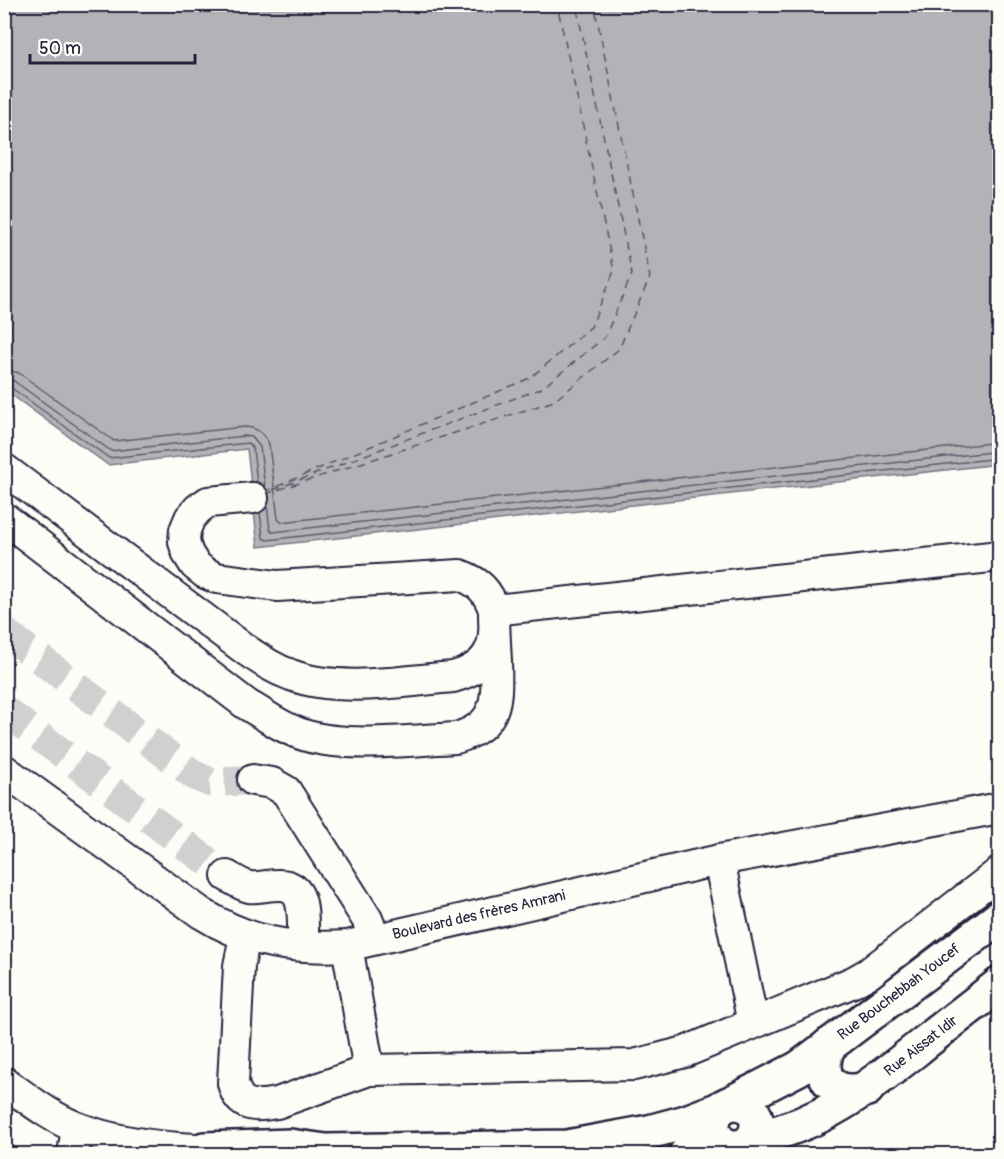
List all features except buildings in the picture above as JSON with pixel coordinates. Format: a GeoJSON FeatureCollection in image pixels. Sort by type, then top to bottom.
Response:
{"type":"FeatureCollection","features":[{"type":"Feature","properties":{"kind":"main road","name":"Rue Bouchebbah Youcef"},"geometry":{"type":"LineString","coordinates":[[686,1155],[741,1120],[799,1068],[999,917]]}},
{"type":"Feature","properties":{"kind":"main road","name":"Rue Aissat Idir"},"geometry":{"type":"LineString","coordinates":[[741,1120],[772,1134],[808,1121],[853,1097],[999,984]]}},
{"type":"Feature","properties":{"kind":"main road"},"geometry":{"type":"LineString","coordinates":[[829,1045],[823,1061],[824,1071],[833,1087],[850,1093],[853,1097]]}},
{"type":"Feature","properties":{"kind":"main road","name":"Rue Bouchebbah Youcef"},"geometry":{"type":"LineString","coordinates":[[199,1152],[290,1146],[321,1153],[567,1147],[650,1132],[686,1122],[741,1120],[799,1068]]}},
{"type":"Feature","properties":{"kind":"main road","name":"Rue Bouchebbah Youcef"},"geometry":{"type":"LineString","coordinates":[[567,1147],[631,1155]]}},
{"type":"Feature","properties":{"kind":"street"},"geometry":{"type":"LineString","coordinates":[[4,469],[261,660],[293,676],[326,683],[360,684],[453,677],[473,670],[488,655],[494,641],[494,619]]}},
{"type":"Feature","properties":{"kind":"street"},"geometry":{"type":"LineString","coordinates":[[4,518],[246,704],[281,725],[307,736],[359,741],[456,738],[482,727],[491,716],[496,702],[494,619],[490,598],[483,587],[472,579],[460,575],[277,586],[217,578],[205,573],[195,565],[188,554],[185,536],[190,518],[208,502],[253,498]]}},
{"type":"Feature","properties":{"kind":"street"},"geometry":{"type":"LineString","coordinates":[[494,619],[999,556]]}},
{"type":"Feature","properties":{"kind":"street","name":"Boulevard des frères Amrani"},"geometry":{"type":"LineString","coordinates":[[4,770],[201,913],[224,927],[245,936],[273,943],[303,946],[361,942],[718,860],[999,808]]}},
{"type":"Feature","properties":{"kind":"street"},"geometry":{"type":"LineString","coordinates":[[253,780],[272,783],[286,791],[367,919],[361,942],[369,1070]]}},
{"type":"Feature","properties":{"kind":"street"},"geometry":{"type":"LineString","coordinates":[[718,860],[753,1023]]}},
{"type":"Feature","properties":{"kind":"street"},"geometry":{"type":"LineString","coordinates":[[245,936],[239,966],[233,1073],[236,1094],[242,1101],[262,1106],[277,1103],[369,1070],[634,1065],[685,1052],[853,982],[869,973],[999,872]]}},
{"type":"Feature","properties":{"kind":"street"},"geometry":{"type":"LineString","coordinates":[[227,876],[249,887],[278,884],[293,889],[301,902],[303,946]]}},
{"type":"Feature","properties":{"kind":"street","name":"Rue Bouchebbah Youcef"},"geometry":{"type":"LineString","coordinates":[[4,1082],[56,1117],[75,1141],[111,1155]]}},
{"type":"Feature","properties":{"kind":"street","name":"Rue Bouchebbah Youcef"},"geometry":{"type":"LineString","coordinates":[[677,1155],[741,1120]]}},
{"type":"Feature","properties":{"kind":"street","name":"Rue Bouchebbah Youcef"},"geometry":{"type":"LineString","coordinates":[[75,1141],[141,1144],[199,1152]]}},
{"type":"Feature","properties":{"kind":"water"},"geometry":{"type":"Polygon","coordinates":[[[5,5],[999,5],[999,464],[258,547],[247,449],[108,465],[5,390],[5,5]]]}},
{"type":"Feature","properties":{"kind":"ferry route"},"geometry":{"type":"LineString","coordinates":[[264,492],[530,378],[591,327],[614,271],[557,4]]}},
{"type":"Feature","properties":{"kind":"ferry route"},"geometry":{"type":"LineString","coordinates":[[273,490],[542,388],[605,337],[632,274],[576,4]]}},
{"type":"Feature","properties":{"kind":"ferry route"},"geometry":{"type":"LineString","coordinates":[[265,494],[554,401],[619,349],[650,277],[594,4]]}},
{"type":"Feature","properties":{"kind":"tunnel"},"geometry":{"type":"LineString","coordinates":[[4,632],[194,775],[209,782],[253,780]]}},
{"type":"Feature","properties":{"kind":"tunnel"},"geometry":{"type":"LineString","coordinates":[[4,710],[227,876]]}}]}
